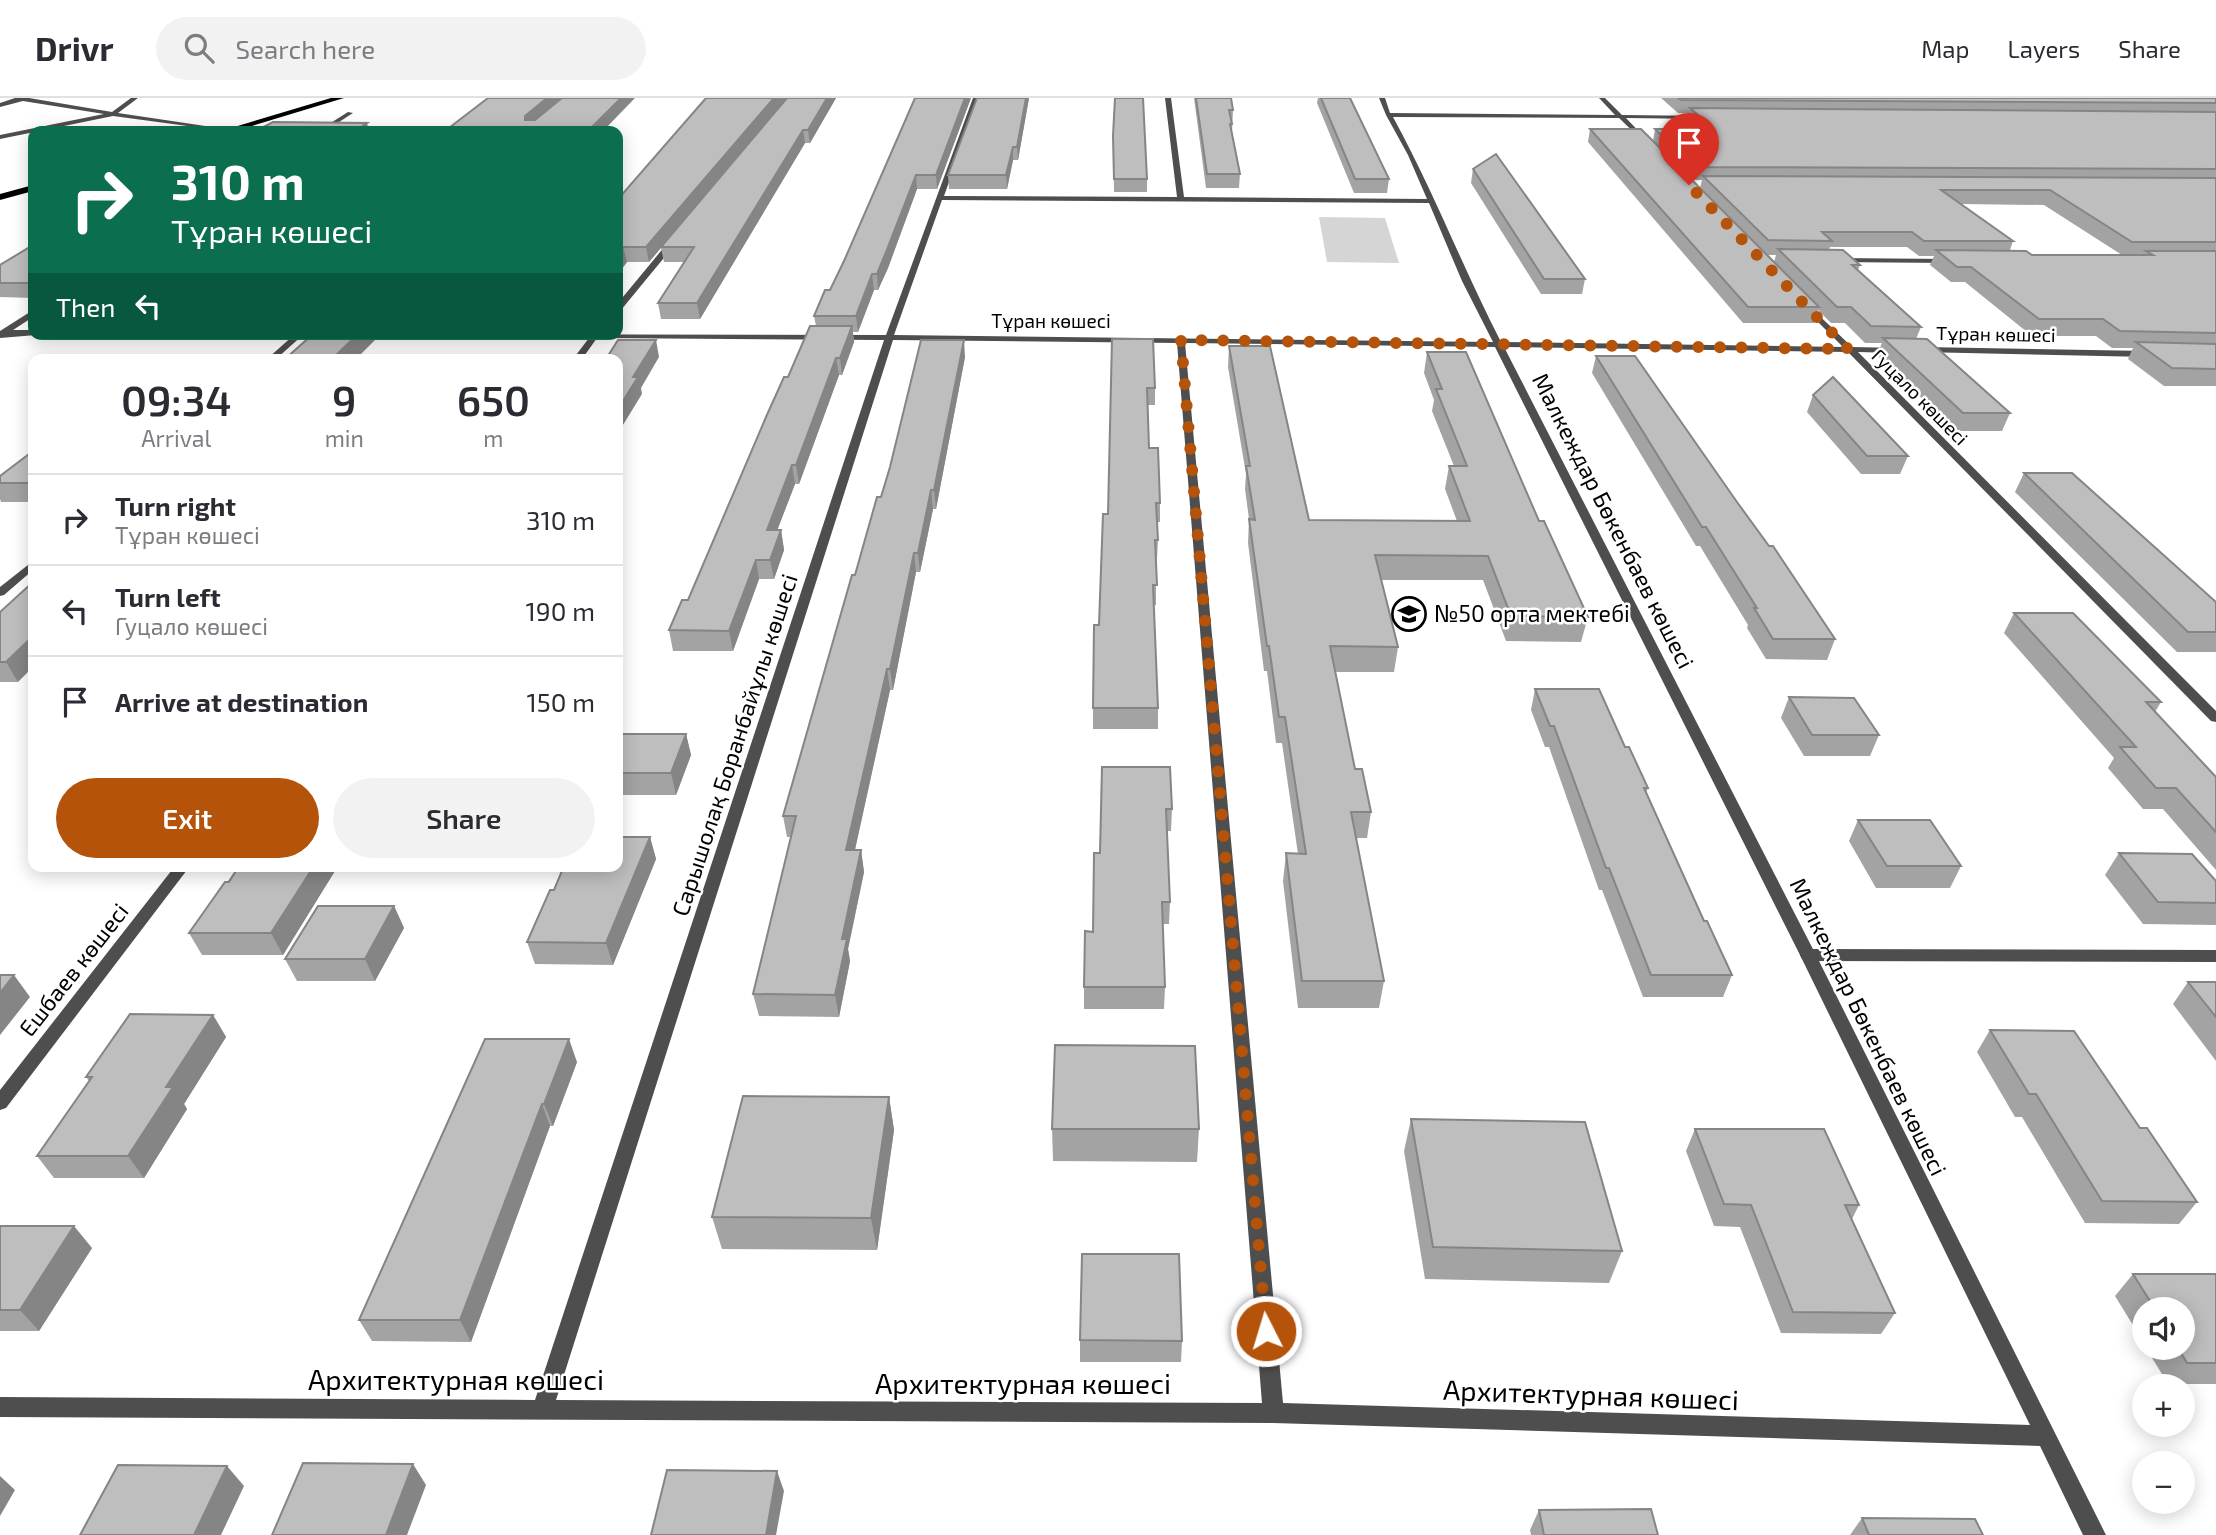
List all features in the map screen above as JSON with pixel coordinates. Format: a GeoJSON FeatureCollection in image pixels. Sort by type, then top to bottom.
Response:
{"type":"FeatureCollection","features":[{"type":"Feature","properties":{"kind":"highway"},"geometry":{"type":"LineString","coordinates":[[245,126],[340,98]]}},
{"type":"Feature","properties":{"kind":"highway"},"geometry":{"type":"LineString","coordinates":[[0,197],[28,189]]}},
{"type":"Feature","properties":{"kind":"street"},"geometry":{"type":"LineString","coordinates":[[0,105],[22,98],[194,126]]}},
{"type":"Feature","properties":{"kind":"street"},"geometry":{"type":"LineString","coordinates":[[54,126],[113,114],[135,98]]}},
{"type":"Feature","properties":{"kind":"street","name":"Сарышолақ Боранбайұлы көшесі"},"geometry":{"type":"LineString","coordinates":[[543,1408],[889,338],[942,198],[976,98]]}},
{"type":"Feature","properties":{"kind":"street"},"geometry":{"type":"LineString","coordinates":[[1168,98],[1181,200]]}},
{"type":"Feature","properties":{"kind":"street","name":"Малкеждар Бөкенбаев көшесі"},"geometry":{"type":"LineString","coordinates":[[1382,98],[1497,343],[1808,956],[2095,1535]]}},
{"type":"Feature","properties":{"kind":"street"},"geometry":{"type":"LineString","coordinates":[[1602,98],[1650,146]]}},
{"type":"Feature","properties":{"kind":"street"},"geometry":{"type":"LineString","coordinates":[[329,126],[350,113]]}},
{"type":"Feature","properties":{"kind":"street"},"geometry":{"type":"LineString","coordinates":[[1389,116],[1718,117]]}},
{"type":"Feature","properties":{"kind":"street"},"geometry":{"type":"LineString","coordinates":[[0,137],[28,131]]}},
{"type":"Feature","properties":{"kind":"street"},"geometry":{"type":"LineString","coordinates":[[942,198],[1431,201]]}},
{"type":"Feature","properties":{"kind":"street"},"geometry":{"type":"LineString","coordinates":[[623,302],[679,234]]}},
{"type":"Feature","properties":{"kind":"street"},"geometry":{"type":"LineString","coordinates":[[1830,260],[1964,261]]}},
{"type":"Feature","properties":{"kind":"street","name":"Гуцало көшесі"},"geometry":{"type":"LineString","coordinates":[[1801,300],[2216,718]]}},
{"type":"Feature","properties":{"kind":"street"},"geometry":{"type":"LineString","coordinates":[[1,334],[28,317]]}},
{"type":"Feature","properties":{"kind":"street"},"geometry":{"type":"LineString","coordinates":[[1,334],[28,333]]}},
{"type":"Feature","properties":{"kind":"street","name":"Тұран көшесі"},"geometry":{"type":"LineString","coordinates":[[623,335],[1497,343],[1903,350]]}},
{"type":"Feature","properties":{"kind":"street"},"geometry":{"type":"LineString","coordinates":[[277,354],[293,340]]}},
{"type":"Feature","properties":{"kind":"street"},"geometry":{"type":"LineString","coordinates":[[1181,340],[1273,1413]]}},
{"type":"Feature","properties":{"kind":"street","name":"Тұран көшесі"},"geometry":{"type":"LineString","coordinates":[[1917,350],[2152,354]]}},
{"type":"Feature","properties":{"kind":"street"},"geometry":{"type":"LineString","coordinates":[[0,593],[28,568]]}},
{"type":"Feature","properties":{"kind":"street","name":"Ешбаев көшесі"},"geometry":{"type":"LineString","coordinates":[[0,1102],[178,872]]}},
{"type":"Feature","properties":{"kind":"street"},"geometry":{"type":"LineString","coordinates":[[1808,956],[2216,957]]}},
{"type":"Feature","properties":{"kind":"street","name":"Архитектурная көшесі"},"geometry":{"type":"LineString","coordinates":[[0,1407],[1273,1413],[2046,1436]]}},
{"type":"Feature","properties":{"kind":"shaded area"},"geometry":{"type":"Polygon","coordinates":[[[1319,217],[1385,218],[1399,263],[1327,262],[1319,217]]]}},
{"type":"Feature","properties":{"kind":"building"},"geometry":{"type":"Polygon","coordinates":[[[488,98],[547,98],[525,116],[525,120],[535,120],[562,98],[621,98],[593,126],[452,126],[488,98]]]}},
{"type":"Feature","properties":{"kind":"building"},"geometry":{"type":"Polygon","coordinates":[[[706,98],[774,98],[646,247],[623,247],[623,193],[706,98]]]}},
{"type":"Feature","properties":{"kind":"building"},"geometry":{"type":"Polygon","coordinates":[[[787,98],[827,98],[808,130],[803,130],[697,303],[658,303],[694,247],[661,247],[787,98]]]}},
{"type":"Feature","properties":{"kind":"building"},"geometry":{"type":"Polygon","coordinates":[[[915,98],[965,98],[936,175],[916,175],[877,274],[872,274],[856,316],[814,316],[825,290],[830,290],[844,261],[915,98]]]}},
{"type":"Feature","properties":{"kind":"building"},"geometry":{"type":"Polygon","coordinates":[[[977,98],[1026,98],[1017,147],[1013,147],[1006,175],[948,175],[977,98]]]}},
{"type":"Feature","properties":{"kind":"building"},"geometry":{"type":"Polygon","coordinates":[[[1115,98],[1143,98],[1147,179],[1114,179],[1115,98]]]}},
{"type":"Feature","properties":{"kind":"building"},"geometry":{"type":"Polygon","coordinates":[[[1196,98],[1231,98],[1233,110],[1229,110],[1230,124],[1240,174],[1207,174],[1196,98]]]}},
{"type":"Feature","properties":{"kind":"building"},"geometry":{"type":"Polygon","coordinates":[[[1321,98],[1350,98],[1389,179],[1355,179],[1321,98]]]}},
{"type":"Feature","properties":{"kind":"building"},"geometry":{"type":"Polygon","coordinates":[[[1678,98],[2216,98],[2216,103],[1681,100],[1678,98]]]}},
{"type":"Feature","properties":{"kind":"building"},"geometry":{"type":"Polygon","coordinates":[[[1690,108],[2216,112],[2216,169],[1694,167],[1655,129],[1714,129],[1690,108]]]}},
{"type":"Feature","properties":{"kind":"building"},"geometry":{"type":"Polygon","coordinates":[[[273,122],[367,123],[362,126],[265,126],[273,122]]]}},
{"type":"Feature","properties":{"kind":"building"},"geometry":{"type":"Polygon","coordinates":[[[1590,129],[1641,129],[1819,307],[1748,307],[1590,129]]]}},
{"type":"Feature","properties":{"kind":"building"},"geometry":{"type":"Polygon","coordinates":[[[1496,154],[1585,279],[1544,279],[1473,169],[1496,154]]]}},
{"type":"Feature","properties":{"kind":"building"},"geometry":{"type":"Polygon","coordinates":[[[1703,176],[2216,178],[2216,242],[2132,242],[2050,190],[1941,190],[2013,241],[1924,241],[1912,232],[1822,232],[1832,241],[1768,240],[1703,176]]]}},
{"type":"Feature","properties":{"kind":"building"},"geometry":{"type":"Polygon","coordinates":[[[28,248],[28,283],[0,283],[0,265],[28,248]]]}},
{"type":"Feature","properties":{"kind":"building"},"geometry":{"type":"Polygon","coordinates":[[[1778,249],[1843,250],[1860,265],[1852,265],[1921,327],[1871,326],[1851,307],[1837,307],[1778,249]]]}},
{"type":"Feature","properties":{"kind":"building"},"geometry":{"type":"Polygon","coordinates":[[[1936,250],[2026,251],[2032,255],[2153,255],[2146,251],[2216,251],[2216,333],[2120,331],[2103,319],[2039,319],[1971,267],[1957,267],[1936,250]]]}},
{"type":"Feature","properties":{"kind":"building"},"geometry":{"type":"Polygon","coordinates":[[[810,326],[852,326],[840,358],[836,358],[796,465],[792,465],[767,530],[781,530],[770,560],[756,560],[729,631],[669,630],[682,600],[688,600],[766,417],[784,377],[788,377],[810,326]]]}},
{"type":"Feature","properties":{"kind":"building"},"geometry":{"type":"Polygon","coordinates":[[[1883,338],[1927,339],[2010,413],[1963,413],[1883,338]]]}},
{"type":"Feature","properties":{"kind":"building"},"geometry":{"type":"Polygon","coordinates":[[[1112,339],[1153,339],[1155,388],[1147,388],[1149,448],[1158,448],[1160,503],[1156,503],[1157,585],[1153,585],[1158,708],[1093,708],[1094,625],[1099,625],[1103,514],[1108,514],[1112,339]]]}},
{"type":"Feature","properties":{"kind":"building"},"geometry":{"type":"Polygon","coordinates":[[[306,340],[352,340],[337,354],[291,354],[306,340]]]}},
{"type":"Feature","properties":{"kind":"building"},"geometry":{"type":"Polygon","coordinates":[[[618,340],[656,340],[633,377],[638,377],[623,401],[623,354],[609,354],[618,340]]]}},
{"type":"Feature","properties":{"kind":"building"},"geometry":{"type":"Polygon","coordinates":[[[921,340],[964,340],[934,490],[931,490],[918,553],[914,553],[890,669],[887,669],[846,850],[861,850],[842,939],[847,939],[835,995],[753,994],[796,816],[783,816],[852,575],[855,575],[877,497],[881,497],[890,467],[921,340]]]}},
{"type":"Feature","properties":{"kind":"building"},"geometry":{"type":"Polygon","coordinates":[[[2136,342],[2216,344],[2216,369],[2172,368],[2136,342]]]}},
{"type":"Feature","properties":{"kind":"building"},"geometry":{"type":"Polygon","coordinates":[[[1229,346],[1270,346],[1309,520],[1470,521],[1449,466],[1467,466],[1436,389],[1442,389],[1427,352],[1466,352],[1539,521],[1544,521],[1588,617],[1511,616],[1488,556],[1375,555],[1398,647],[1330,646],[1355,769],[1362,769],[1371,812],[1351,812],[1384,981],[1302,981],[1286,853],[1306,854],[1285,717],[1279,717],[1267,646],[1249,519],[1255,520],[1246,466],[1250,466],[1229,346]]]}},
{"type":"Feature","properties":{"kind":"building"},"geometry":{"type":"Polygon","coordinates":[[[1596,356],[1635,356],[1737,502],[1769,546],[1773,546],[1835,639],[1773,639],[1754,608],[1757,608],[1706,527],[1702,527],[1596,356]]]}},
{"type":"Feature","properties":{"kind":"building"},"geometry":{"type":"Polygon","coordinates":[[[1833,377],[1908,456],[1867,456],[1813,395],[1833,377]]]}},
{"type":"Feature","properties":{"kind":"building"},"geometry":{"type":"Polygon","coordinates":[[[28,455],[28,483],[0,483],[0,476],[28,455]]]}},
{"type":"Feature","properties":{"kind":"building"},"geometry":{"type":"Polygon","coordinates":[[[2024,473],[2072,473],[2216,602],[2216,632],[2188,632],[2024,473]]]}},
{"type":"Feature","properties":{"kind":"building"},"geometry":{"type":"Polygon","coordinates":[[[28,587],[28,641],[6,662],[0,662],[0,612],[28,587]]]}},
{"type":"Feature","properties":{"kind":"building"},"geometry":{"type":"Polygon","coordinates":[[[2014,613],[2073,613],[2161,702],[2146,702],[2216,777],[2216,832],[2176,788],[2156,788],[2120,747],[2136,747],[2014,613]]]}},
{"type":"Feature","properties":{"kind":"building"},"geometry":{"type":"Polygon","coordinates":[[[1535,689],[1599,689],[1625,747],[1629,747],[1648,788],[1644,788],[1704,921],[1707,921],[1732,975],[1651,975],[1609,868],[1606,868],[1554,726],[1550,726],[1535,689]]]}},
{"type":"Feature","properties":{"kind":"building"},"geometry":{"type":"Polygon","coordinates":[[[1789,697],[1854,698],[1879,735],[1812,735],[1789,697]]]}},
{"type":"Feature","properties":{"kind":"building"},"geometry":{"type":"Polygon","coordinates":[[[623,734],[686,734],[671,773],[623,773],[623,734]]]}},
{"type":"Feature","properties":{"kind":"building"},"geometry":{"type":"Polygon","coordinates":[[[1102,767],[1170,767],[1172,809],[1166,809],[1170,902],[1162,902],[1165,987],[1084,987],[1085,931],[1093,932],[1094,853],[1100,853],[1102,767]]]}},
{"type":"Feature","properties":{"kind":"building"},"geometry":{"type":"Polygon","coordinates":[[[1858,820],[1930,820],[1961,866],[1887,866],[1858,820]]]}},
{"type":"Feature","properties":{"kind":"building"},"geometry":{"type":"Polygon","coordinates":[[[623,837],[650,837],[606,943],[527,942],[550,890],[554,890],[562,872],[623,872],[623,837]]]}},
{"type":"Feature","properties":{"kind":"building"},"geometry":{"type":"Polygon","coordinates":[[[2119,853],[2192,854],[2216,881],[2216,903],[2158,902],[2119,853]]]}},
{"type":"Feature","properties":{"kind":"building"},"geometry":{"type":"Polygon","coordinates":[[[235,872],[310,872],[271,933],[189,933],[225,882],[229,882],[235,872]]]}},
{"type":"Feature","properties":{"kind":"building"},"geometry":{"type":"Polygon","coordinates":[[[318,906],[394,906],[365,959],[285,959],[318,906]]]}},
{"type":"Feature","properties":{"kind":"building"},"geometry":{"type":"Polygon","coordinates":[[[0,975],[14,975],[0,993],[0,975]]]}},
{"type":"Feature","properties":{"kind":"building"},"geometry":{"type":"Polygon","coordinates":[[[2188,982],[2216,982],[2216,1017],[2188,982]]]}},
{"type":"Feature","properties":{"kind":"building"},"geometry":{"type":"Polygon","coordinates":[[[130,1014],[213,1015],[166,1087],[173,1087],[128,1156],[37,1156],[92,1077],[86,1077],[130,1014]]]}},
{"type":"Feature","properties":{"kind":"building"},"geometry":{"type":"Polygon","coordinates":[[[1990,1030],[2074,1031],[2140,1128],[2147,1128],[2197,1202],[2102,1201],[2036,1094],[2029,1094],[1990,1030]]]}},
{"type":"Feature","properties":{"kind":"building"},"geometry":{"type":"Polygon","coordinates":[[[485,1039],[569,1039],[460,1320],[359,1320],[485,1039]]]}},
{"type":"Feature","properties":{"kind":"building"},"geometry":{"type":"Polygon","coordinates":[[[1055,1045],[1195,1046],[1199,1129],[1052,1129],[1055,1045]]]}},
{"type":"Feature","properties":{"kind":"building"},"geometry":{"type":"Polygon","coordinates":[[[743,1096],[889,1097],[871,1218],[712,1217],[743,1096]]]}},
{"type":"Feature","properties":{"kind":"building"},"geometry":{"type":"Polygon","coordinates":[[[1411,1119],[1585,1122],[1622,1251],[1433,1247],[1411,1119]]]}},
{"type":"Feature","properties":{"kind":"building"},"geometry":{"type":"Polygon","coordinates":[[[1695,1129],[1824,1129],[1859,1205],[1845,1205],[1895,1313],[1793,1312],[1751,1205],[1724,1204],[1695,1129]]]}},
{"type":"Feature","properties":{"kind":"building"},"geometry":{"type":"Polygon","coordinates":[[[0,1226],[74,1226],[20,1310],[0,1310],[0,1226]]]}},
{"type":"Feature","properties":{"kind":"building"},"geometry":{"type":"Polygon","coordinates":[[[1082,1254],[1179,1254],[1182,1341],[1080,1340],[1082,1254]]]}},
{"type":"Feature","properties":{"kind":"building"},"geometry":{"type":"Polygon","coordinates":[[[2133,1274],[2216,1274],[2216,1363],[2187,1363],[2185,1360],[2195,1360],[2195,1297],[2147,1297],[2133,1274]]]}},
{"type":"Feature","properties":{"kind":"building"},"geometry":{"type":"Polygon","coordinates":[[[303,1463],[413,1464],[386,1535],[272,1535],[303,1463]]]}},
{"type":"Feature","properties":{"kind":"building"},"geometry":{"type":"Polygon","coordinates":[[[118,1465],[227,1466],[194,1535],[80,1535],[118,1465]]]}},
{"type":"Feature","properties":{"kind":"building"},"geometry":{"type":"Polygon","coordinates":[[[667,1470],[777,1471],[766,1535],[651,1535],[667,1470]]]}},
{"type":"Feature","properties":{"kind":"building"},"geometry":{"type":"Polygon","coordinates":[[[1651,1509],[1658,1535],[1544,1535],[1539,1510],[1651,1509]]]}},
{"type":"Feature","properties":{"kind":"building"},"geometry":{"type":"Polygon","coordinates":[[[1862,1518],[1975,1519],[1983,1535],[1869,1535],[1862,1518]]]}},
{"type":"Feature","properties":{"kind":"place","name":"№50 орта мектебі"},"geometry":{"type":"Point","coordinates":[1409,614]}},
{"type":"Feature","properties":{"kind":"route"},"geometry":{"type":"LineString","coordinates":[[1266,1331],[1181,340],[1848,349],[1689,185]]}}]}
